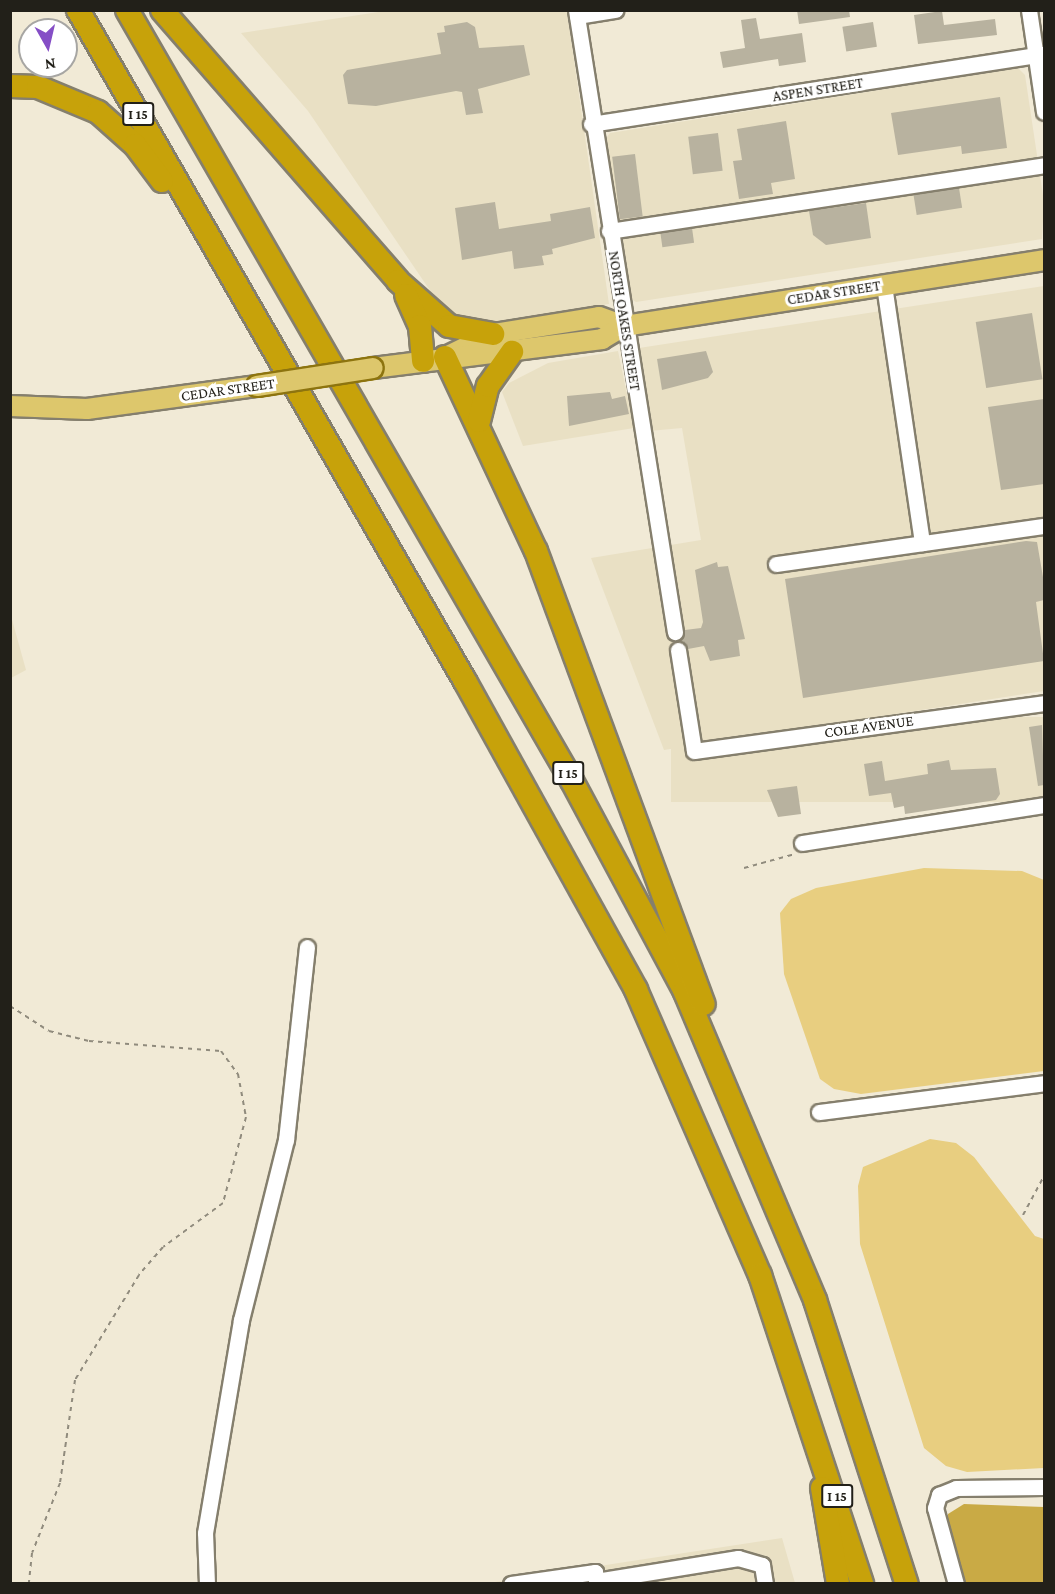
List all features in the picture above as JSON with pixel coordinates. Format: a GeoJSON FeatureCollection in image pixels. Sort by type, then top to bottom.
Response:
{"type":"FeatureCollection","features":[{"type":"Feature","properties":{"kind":"highway","name":"I 15"},"geometry":{"type":"LineString","coordinates":[[78,10],[627,973],[729,1197],[809,1409],[862,1584]]}},
{"type":"Feature","properties":{"kind":"highway","name":"I 15"},"geometry":{"type":"LineString","coordinates":[[127,10],[596,823],[674,970],[744,1122],[836,1356],[907,1584]]}},
{"type":"Feature","properties":{"kind":"highway"},"geometry":{"type":"LineString","coordinates":[[162,10],[398,281],[449,326],[493,334]]}},
{"type":"Feature","properties":{"kind":"highway"},"geometry":{"type":"LineString","coordinates":[[10,86],[38,87],[98,112],[135,145],[184,214],[197,218]]}},
{"type":"Feature","properties":{"kind":"highway"},"geometry":{"type":"LineString","coordinates":[[398,281],[434,359],[478,421],[536,551],[671,906],[744,1122]]}},
{"type":"Feature","properties":{"kind":"highway"},"geometry":{"type":"LineString","coordinates":[[478,421],[488,386],[512,352]]}},
{"type":"Feature","properties":{"kind":"highway"},"geometry":{"type":"LineString","coordinates":[[809,1409],[838,1584]]}},
{"type":"Feature","properties":{"kind":"main road","name":"CEDAR STREET"},"geometry":{"type":"LineString","coordinates":[[10,406],[87,409],[434,359],[512,352],[602,339],[624,326],[1044,260]]}},
{"type":"Feature","properties":{"kind":"main road","name":"CEDAR STREET"},"geometry":{"type":"LineString","coordinates":[[434,359],[493,334],[599,317],[624,326]]}},
{"type":"Feature","properties":{"kind":"street"},"geometry":{"type":"LineString","coordinates":[[576,13],[616,10]]}},
{"type":"Feature","properties":{"kind":"street"},"geometry":{"type":"LineString","coordinates":[[1029,10],[1040,55],[1044,112]]}},
{"type":"Feature","properties":{"kind":"street","name":"NORTH OAKES STREET"},"geometry":{"type":"LineString","coordinates":[[576,13],[591,124],[675,632]]}},
{"type":"Feature","properties":{"kind":"street","name":"ASPEN STREET"},"geometry":{"type":"LineString","coordinates":[[591,124],[1040,55]]}},
{"type":"Feature","properties":{"kind":"street"},"geometry":{"type":"LineString","coordinates":[[609,231],[1044,165]]}},
{"type":"Feature","properties":{"kind":"street"},"geometry":{"type":"LineString","coordinates":[[884,285],[922,543]]}},
{"type":"Feature","properties":{"kind":"street"},"geometry":{"type":"LineString","coordinates":[[776,564],[1044,526]]}},
{"type":"Feature","properties":{"kind":"street","name":"COLE AVENUE"},"geometry":{"type":"LineString","coordinates":[[678,650],[694,751],[1044,703]]}},
{"type":"Feature","properties":{"kind":"street"},"geometry":{"type":"LineString","coordinates":[[802,843],[1044,805]]}},
{"type":"Feature","properties":{"kind":"street"},"geometry":{"type":"LineString","coordinates":[[207,1584],[206,1533],[241,1320],[286,1140],[307,947]]}},
{"type":"Feature","properties":{"kind":"street"},"geometry":{"type":"LineString","coordinates":[[819,1112],[1044,1083]]}},
{"type":"Feature","properties":{"kind":"street"},"geometry":{"type":"LineString","coordinates":[[956,1584],[935,1508],[939,1495],[956,1488],[1044,1486]]}},
{"type":"Feature","properties":{"kind":"street"},"geometry":{"type":"LineString","coordinates":[[511,1584],[595,1572],[597,1582],[738,1558],[762,1565],[765,1584]]}},
{"type":"Feature","properties":{"kind":"path"},"geometry":{"type":"LineString","coordinates":[[10,1006],[49,1030],[89,1041],[221,1051],[238,1074],[246,1117],[223,1203],[163,1247],[139,1275],[75,1380],[60,1483],[32,1552],[29,1584]]}},
{"type":"Feature","properties":{"kind":"path"},"geometry":{"type":"LineString","coordinates":[[1023,1215],[1044,1176]]}},
{"type":"Feature","properties":{"kind":"shaded area"},"geometry":{"type":"Polygon","coordinates":[[[385,11],[567,11],[609,304],[490,323],[446,314],[308,111],[241,33],[385,11]]]}},
{"type":"Feature","properties":{"kind":"shaded area"},"geometry":{"type":"Polygon","coordinates":[[[1018,68],[1025,75],[1044,202],[1042,239],[636,302],[627,296],[604,141],[610,133],[1018,68]]]}},
{"type":"Feature","properties":{"kind":"shaded area"},"geometry":{"type":"Polygon","coordinates":[[[1044,286],[1044,691],[664,750],[591,558],[701,540],[682,428],[649,431],[639,348],[1044,286]]]}},
{"type":"Feature","properties":{"kind":"shaded area"},"geometry":{"type":"Polygon","coordinates":[[[618,351],[634,428],[523,446],[502,392],[509,383],[548,363],[618,351]]]}},
{"type":"Feature","properties":{"kind":"shaded area"},"geometry":{"type":"Polygon","coordinates":[[[11,616],[26,670],[10,678],[11,616]]]}},
{"type":"Feature","properties":{"kind":"shaded area"},"geometry":{"type":"Polygon","coordinates":[[[671,717],[1044,717],[1044,802],[671,802],[671,717]]]}},
{"type":"Feature","properties":{"kind":"shaded area"},"geometry":{"type":"Polygon","coordinates":[[[924,868],[1022,871],[1044,880],[1044,1071],[861,1094],[834,1089],[820,1079],[784,974],[780,913],[791,899],[816,888],[924,868]]]}},
{"type":"Feature","properties":{"kind":"shaded area"},"geometry":{"type":"Polygon","coordinates":[[[930,1139],[956,1143],[974,1157],[1035,1236],[1044,1239],[1044,1468],[967,1472],[946,1466],[924,1448],[860,1244],[858,1186],[863,1167],[930,1139]]]}},
{"type":"Feature","properties":{"kind":"shaded area"},"geometry":{"type":"Polygon","coordinates":[[[964,1504],[1044,1507],[1044,1583],[965,1583],[947,1532],[948,1514],[964,1504]]]}},
{"type":"Feature","properties":{"kind":"shaded area"},"geometry":{"type":"Polygon","coordinates":[[[782,1538],[795,1583],[482,1584],[782,1538]]]}},
{"type":"Feature","properties":{"kind":"building"},"geometry":{"type":"Polygon","coordinates":[[[797,10],[849,10],[850,17],[799,24],[797,10]]]}},
{"type":"Feature","properties":{"kind":"building"},"geometry":{"type":"Polygon","coordinates":[[[942,11],[944,25],[995,19],[997,35],[918,44],[914,15],[942,11]]]}},
{"type":"Feature","properties":{"kind":"building"},"geometry":{"type":"Polygon","coordinates":[[[756,18],[760,39],[802,33],[806,62],[779,66],[778,59],[723,68],[720,52],[745,48],[741,20],[756,18]]]}},
{"type":"Feature","properties":{"kind":"building"},"geometry":{"type":"Polygon","coordinates":[[[467,22],[475,27],[479,48],[524,45],[530,75],[478,89],[483,113],[466,115],[462,92],[456,91],[376,106],[348,104],[343,75],[347,70],[441,54],[437,33],[445,32],[444,26],[467,22]]]}},
{"type":"Feature","properties":{"kind":"building"},"geometry":{"type":"Polygon","coordinates":[[[873,22],[877,47],[846,52],[842,27],[873,22]]]}},
{"type":"Feature","properties":{"kind":"building"},"geometry":{"type":"Polygon","coordinates":[[[1000,97],[1007,148],[962,154],[961,146],[898,155],[891,113],[1000,97]]]}},
{"type":"Feature","properties":{"kind":"building"},"geometry":{"type":"Polygon","coordinates":[[[786,121],[795,179],[771,183],[773,194],[739,199],[733,161],[742,160],[737,129],[786,121]]]}},
{"type":"Feature","properties":{"kind":"building"},"geometry":{"type":"Polygon","coordinates":[[[718,133],[723,171],[693,174],[688,137],[718,133]]]}},
{"type":"Feature","properties":{"kind":"building"},"geometry":{"type":"Polygon","coordinates":[[[635,154],[643,217],[620,219],[612,157],[635,154]]]}},
{"type":"Feature","properties":{"kind":"building"},"geometry":{"type":"Polygon","coordinates":[[[959,188],[962,208],[917,215],[914,195],[959,188]]]}},
{"type":"Feature","properties":{"kind":"building"},"geometry":{"type":"Polygon","coordinates":[[[495,202],[499,229],[551,221],[550,214],[590,207],[595,238],[552,249],[553,254],[542,256],[544,265],[514,269],[512,251],[462,260],[455,208],[495,202]]]}},
{"type":"Feature","properties":{"kind":"building"},"geometry":{"type":"Polygon","coordinates":[[[866,203],[871,238],[826,245],[813,235],[809,211],[866,203]]]}},
{"type":"Feature","properties":{"kind":"building"},"geometry":{"type":"Polygon","coordinates":[[[692,228],[694,243],[662,247],[660,232],[692,228]]]}},
{"type":"Feature","properties":{"kind":"building"},"geometry":{"type":"Polygon","coordinates":[[[1032,313],[1042,379],[986,388],[976,322],[1032,313]]]}},
{"type":"Feature","properties":{"kind":"building"},"geometry":{"type":"Polygon","coordinates":[[[706,351],[713,372],[708,378],[662,390],[657,359],[706,351]]]}},
{"type":"Feature","properties":{"kind":"building"},"geometry":{"type":"Polygon","coordinates":[[[610,392],[612,399],[625,396],[629,414],[569,426],[567,396],[610,392]]]}},
{"type":"Feature","properties":{"kind":"building"},"geometry":{"type":"Polygon","coordinates":[[[1044,399],[1044,484],[1001,490],[988,407],[1044,399]]]}},
{"type":"Feature","properties":{"kind":"building"},"geometry":{"type":"Polygon","coordinates":[[[1026,541],[1037,542],[1044,583],[1044,600],[1036,602],[1044,661],[803,698],[785,579],[1026,541]]]}},
{"type":"Feature","properties":{"kind":"building"},"geometry":{"type":"Polygon","coordinates":[[[717,562],[718,567],[728,566],[745,639],[738,640],[740,656],[710,661],[704,646],[688,649],[679,641],[685,630],[701,628],[703,622],[695,570],[717,562]]]}},
{"type":"Feature","properties":{"kind":"building"},"geometry":{"type":"Polygon","coordinates":[[[1042,725],[1044,785],[1038,786],[1029,727],[1042,725]]]}},
{"type":"Feature","properties":{"kind":"building"},"geometry":{"type":"Polygon","coordinates":[[[949,760],[951,770],[996,768],[1000,794],[996,800],[905,814],[904,806],[894,808],[891,793],[869,796],[864,764],[882,761],[885,781],[928,774],[927,764],[949,760]]]}},
{"type":"Feature","properties":{"kind":"building"},"geometry":{"type":"Polygon","coordinates":[[[797,786],[801,814],[778,817],[767,790],[797,786]]]}}]}
